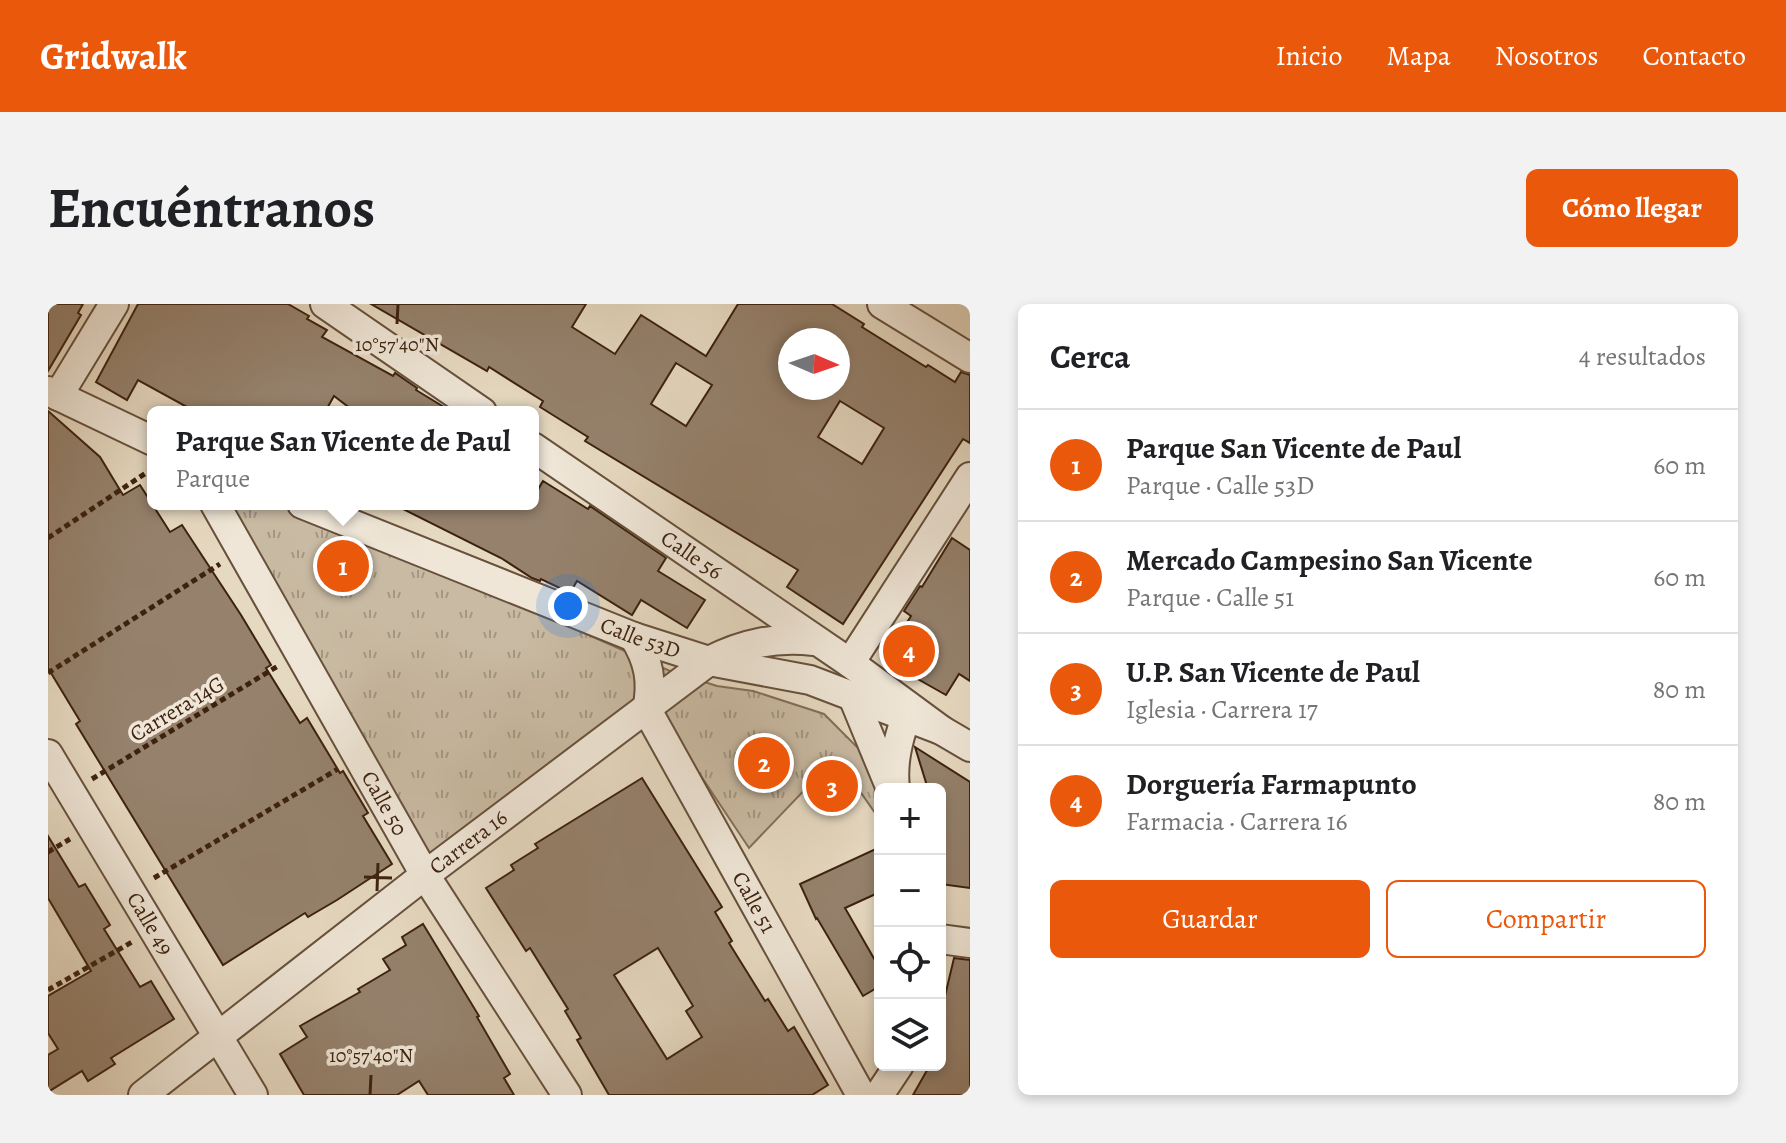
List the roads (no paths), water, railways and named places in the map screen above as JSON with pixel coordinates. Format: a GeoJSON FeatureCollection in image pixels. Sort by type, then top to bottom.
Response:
{"type":"FeatureCollection","features":[{"type":"Feature","properties":{"kind":"street"},"geometry":{"type":"LineString","coordinates":[[114,304],[53,393],[147,438]]}},
{"type":"Feature","properties":{"kind":"street"},"geometry":{"type":"LineString","coordinates":[[325,304],[473,406]]}},
{"type":"Feature","properties":{"kind":"street"},"geometry":{"type":"LineString","coordinates":[[882,304],[970,358]]}},
{"type":"Feature","properties":{"kind":"street","name":"Calle 56"},"geometry":{"type":"LineString","coordinates":[[539,451],[850,663]]}},
{"type":"Feature","properties":{"kind":"street"},"geometry":{"type":"LineString","coordinates":[[850,663],[970,477]]}},
{"type":"Feature","properties":{"kind":"street","name":"Calle 50"},"geometry":{"type":"LineString","coordinates":[[218,510],[425,875],[567,1095]]}},
{"type":"Feature","properties":{"kind":"street","name":"Calle 53D"},"geometry":{"type":"LineString","coordinates":[[317,510],[634,637],[709,661],[810,680],[941,730]]}},
{"type":"Feature","properties":{"kind":"street"},"geometry":{"type":"LineString","coordinates":[[634,637],[650,672],[651,691],[647,710]]}},
{"type":"Feature","properties":{"kind":"street","name":"Carrera 16"},"geometry":{"type":"LineString","coordinates":[[143,1095],[425,875],[709,661],[733,648],[760,640],[787,638],[814,641]]}},
{"type":"Feature","properties":{"kind":"street","name":"Calle 53D"},"geometry":{"type":"LineString","coordinates":[[850,663],[941,730],[970,747]]}},
{"type":"Feature","properties":{"kind":"street"},"geometry":{"type":"LineString","coordinates":[[853,697],[890,783]]}},
{"type":"Feature","properties":{"kind":"street","name":"Calle 51"},"geometry":{"type":"LineString","coordinates":[[647,710],[861,1095]]}},
{"type":"Feature","properties":{"kind":"street"},"geometry":{"type":"LineString","coordinates":[[893,783],[898,739],[906,717]]}},
{"type":"Feature","properties":{"kind":"street","name":"Calle 49"},"geometry":{"type":"LineString","coordinates":[[48,754],[253,1095]]}},
{"type":"Feature","properties":{"kind":"street"},"geometry":{"type":"LineString","coordinates":[[946,940],[970,943]]}},
{"type":"Feature","properties":{"kind":"street"},"geometry":{"type":"LineString","coordinates":[[879,1095],[895,1071]]}},
{"type":"Feature","properties":{"kind":"place","name":"Parque San Vicente de Paul"},"geometry":{"type":"Point","coordinates":[343,566]}},
{"type":"Feature","properties":{"kind":"place","name":"Dorguería Farmapunto"},"geometry":{"type":"Point","coordinates":[909,651]}},
{"type":"Feature","properties":{"kind":"place","name":"Mercado Campesino San Vicente"},"geometry":{"type":"Point","coordinates":[764,763]}},
{"type":"Feature","properties":{"kind":"place","name":"U.P. San Vicente de Paul"},"geometry":{"type":"Point","coordinates":[832,786]}}]}
